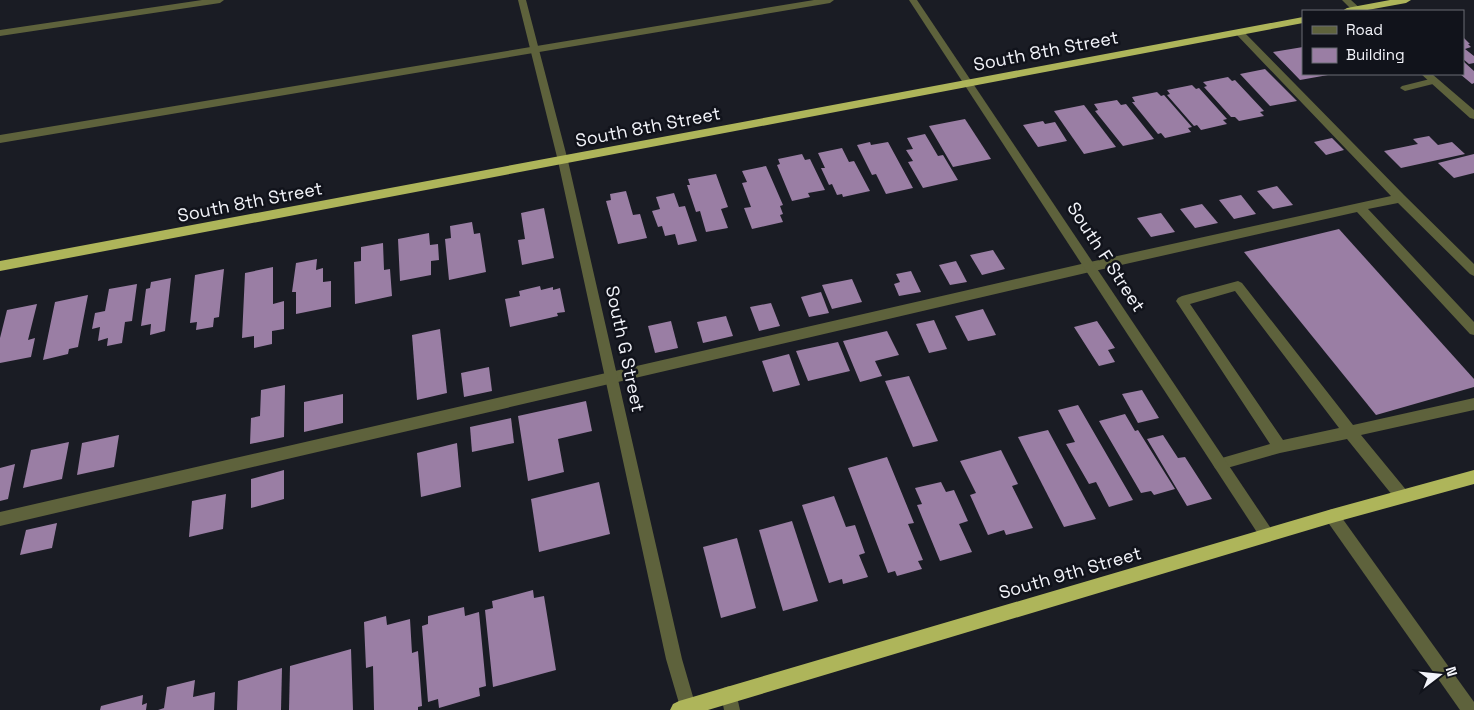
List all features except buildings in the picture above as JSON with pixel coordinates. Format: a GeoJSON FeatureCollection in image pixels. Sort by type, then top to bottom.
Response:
{"type":"FeatureCollection","features":[{"type":"Feature","properties":{"kind":"highway"},"geometry":{"type":"LineString","coordinates":[[1359,10],[1406,0]]}},
{"type":"Feature","properties":{"kind":"highway","name":"South 8th Street"},"geometry":{"type":"LineString","coordinates":[[0,266],[1302,20]]}},
{"type":"Feature","properties":{"kind":"highway","name":"South 9th Street"},"geometry":{"type":"LineString","coordinates":[[683,709],[730,702],[1267,535],[1474,477]]}},
{"type":"Feature","properties":{"kind":"street"},"geometry":{"type":"LineString","coordinates":[[0,33],[220,0]]}},
{"type":"Feature","properties":{"kind":"street","name":"South G Street"},"geometry":{"type":"LineString","coordinates":[[522,0],[563,161],[674,660],[683,709]]}},
{"type":"Feature","properties":{"kind":"street"},"geometry":{"type":"LineString","coordinates":[[0,139],[830,0]]}},
{"type":"Feature","properties":{"kind":"street","name":"South F Street"},"geometry":{"type":"LineString","coordinates":[[913,0],[1267,535]]}},
{"type":"Feature","properties":{"kind":"street"},"geometry":{"type":"LineString","coordinates":[[1238,32],[1400,198],[1474,270]]}},
{"type":"Feature","properties":{"kind":"street"},"geometry":{"type":"LineString","coordinates":[[1427,75],[1474,116]]}},
{"type":"Feature","properties":{"kind":"street"},"geometry":{"type":"LineString","coordinates":[[1405,88],[1434,81]]}},
{"type":"Feature","properties":{"kind":"street"},"geometry":{"type":"LineString","coordinates":[[0,519],[1090,267],[1400,198]]}},
{"type":"Feature","properties":{"kind":"street"},"geometry":{"type":"LineString","coordinates":[[1360,207],[1474,330]]}},
{"type":"Feature","properties":{"kind":"street"},"geometry":{"type":"LineString","coordinates":[[1280,447],[1182,301],[1238,286],[1350,432],[1402,496]]}},
{"type":"Feature","properties":{"kind":"street"},"geometry":{"type":"LineString","coordinates":[[1220,464],[1280,447],[1474,404]]}},
{"type":"Feature","properties":{"kind":"street"},"geometry":{"type":"LineString","coordinates":[[1332,516],[1470,710]]}}]}
